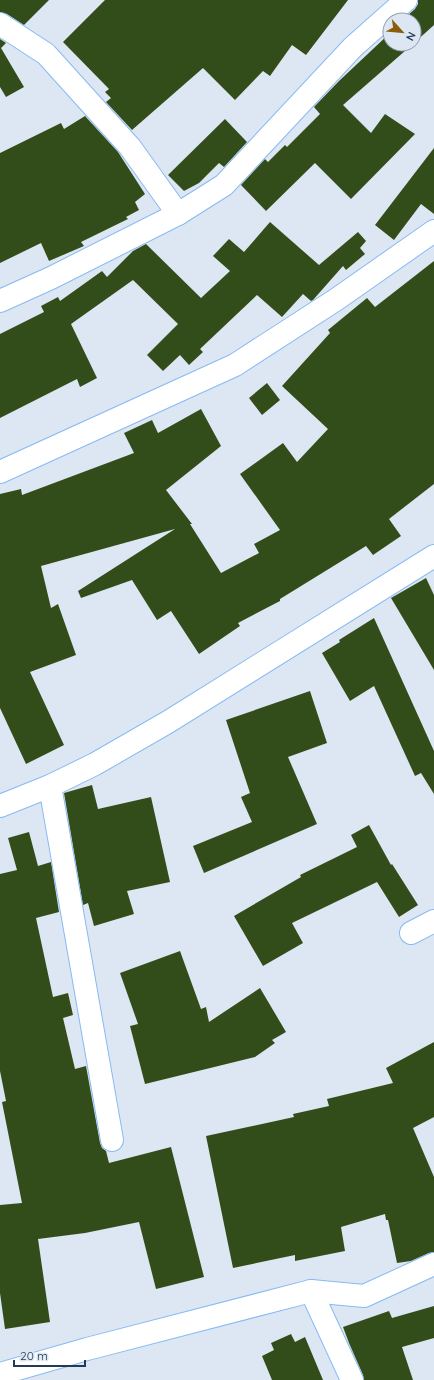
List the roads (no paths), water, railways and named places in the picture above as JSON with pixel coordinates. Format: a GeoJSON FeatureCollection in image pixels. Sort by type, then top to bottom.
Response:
{"type":"FeatureCollection","features":[{"type":"Feature","properties":{"kind":"street"},"geometry":{"type":"LineString","coordinates":[[0,301],[51,278],[178,214],[224,185],[353,47],[406,0]]}},
{"type":"Feature","properties":{"kind":"street"},"geometry":{"type":"LineString","coordinates":[[0,24],[46,54],[130,147],[178,214]]}},
{"type":"Feature","properties":{"kind":"street"},"geometry":{"type":"LineString","coordinates":[[0,472],[235,365],[337,299],[434,231]]}},
{"type":"Feature","properties":{"kind":"street"},"geometry":{"type":"LineString","coordinates":[[0,806],[50,786],[96,764],[168,722],[434,556]]}},
{"type":"Feature","properties":{"kind":"street"},"geometry":{"type":"LineString","coordinates":[[50,786],[112,1140]]}},
{"type":"Feature","properties":{"kind":"street"},"geometry":{"type":"LineString","coordinates":[[411,933],[434,921]]}},
{"type":"Feature","properties":{"kind":"street"},"geometry":{"type":"LineString","coordinates":[[0,1374],[86,1349],[311,1290],[364,1296],[434,1264]]}},
{"type":"Feature","properties":{"kind":"street"},"geometry":{"type":"LineString","coordinates":[[311,1290],[352,1380]]}}]}
